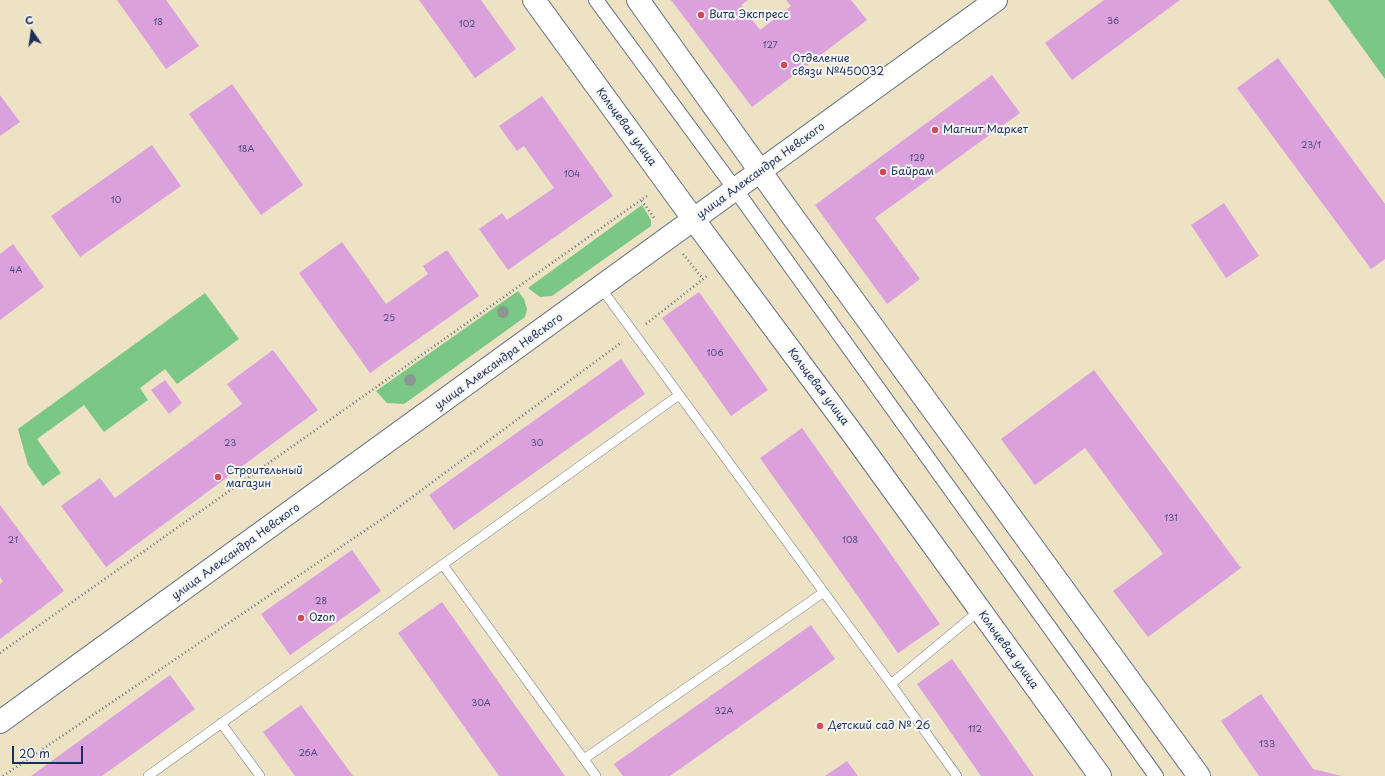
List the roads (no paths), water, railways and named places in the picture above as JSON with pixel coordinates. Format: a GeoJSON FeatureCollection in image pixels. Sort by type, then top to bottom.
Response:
{"type":"FeatureCollection","features":[{"type":"Feature","properties":{"kind":"main road","name":"Кольцевая улица"},"geometry":{"type":"LineString","coordinates":[[534,0],[694,220],[852,433],[1100,776]]}},
{"type":"Feature","properties":{"kind":"main road"},"geometry":{"type":"LineString","coordinates":[[638,0],[760,171],[1199,776]]}},
{"type":"Feature","properties":{"kind":"main road","name":"улица Александра Невского"},"geometry":{"type":"LineString","coordinates":[[0,722],[601,288],[996,0]]}},
{"type":"Feature","properties":{"kind":"street"},"geometry":{"type":"LineString","coordinates":[[596,0],[735,189],[1156,776]]}},
{"type":"Feature","properties":{"kind":"lane"},"geometry":{"type":"LineString","coordinates":[[601,288],[957,776]]}},
{"type":"Feature","properties":{"kind":"lane"},"geometry":{"type":"LineString","coordinates":[[148,776],[679,395]]}},
{"type":"Feature","properties":{"kind":"lane"},"geometry":{"type":"LineString","coordinates":[[443,565],[596,776]]}},
{"type":"Feature","properties":{"kind":"lane"},"geometry":{"type":"LineString","coordinates":[[584,759],[824,592]]}},
{"type":"Feature","properties":{"kind":"lane"},"geometry":{"type":"LineString","coordinates":[[891,684],[980,610]]}},
{"type":"Feature","properties":{"kind":"lane"},"geometry":{"type":"LineString","coordinates":[[221,723],[260,776]]}},
{"type":"Feature","properties":{"kind":"place","name":"Вита Экспресс"},"geometry":{"type":"Point","coordinates":[701,15]}},
{"type":"Feature","properties":{"kind":"place","name":"Отделение связи №450032"},"geometry":{"type":"Point","coordinates":[784,65]}},
{"type":"Feature","properties":{"kind":"place","name":"Магнит Маркет"},"geometry":{"type":"Point","coordinates":[935,130]}},
{"type":"Feature","properties":{"kind":"place","name":"Байрам"},"geometry":{"type":"Point","coordinates":[883,172]}},
{"type":"Feature","properties":{"kind":"place","name":"Строительный магазин"},"geometry":{"type":"Point","coordinates":[218,477]}},
{"type":"Feature","properties":{"kind":"place","name":"Ozon"},"geometry":{"type":"Point","coordinates":[301,618]}},
{"type":"Feature","properties":{"kind":"place","name":"Детский сад № 26"},"geometry":{"type":"Point","coordinates":[820,726]}}]}
